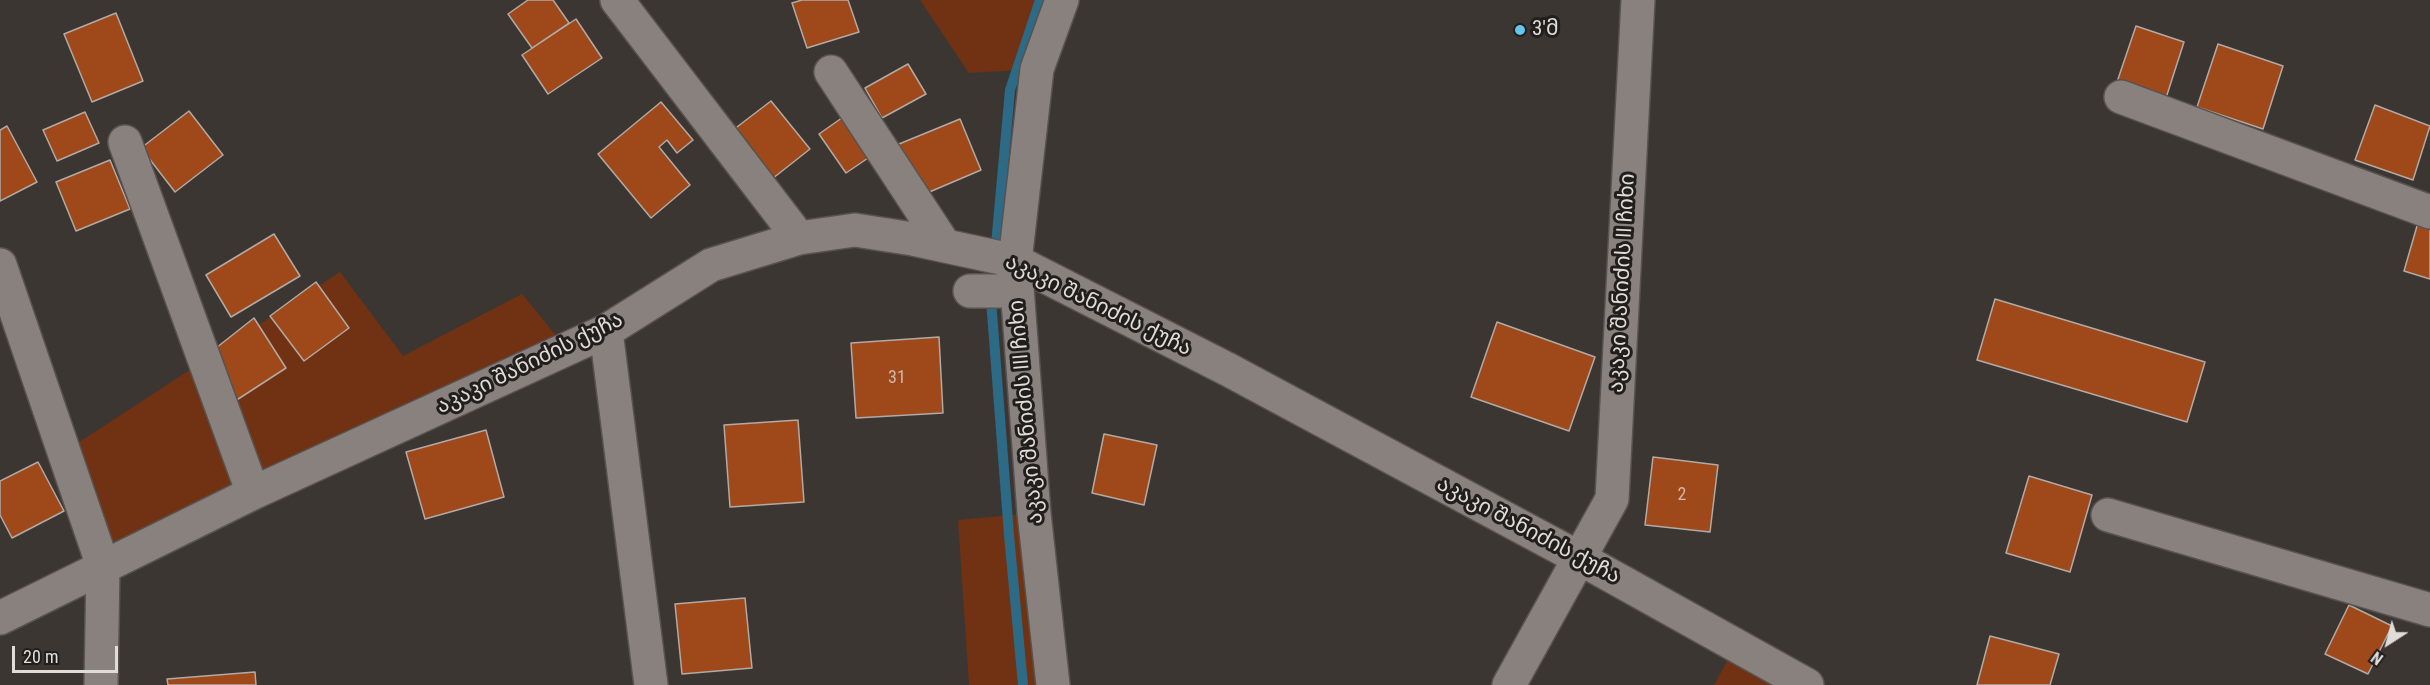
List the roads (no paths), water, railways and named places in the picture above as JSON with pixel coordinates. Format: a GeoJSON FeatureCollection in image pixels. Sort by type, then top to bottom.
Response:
{"type":"FeatureCollection","features":[{"type":"Feature","properties":{"kind":"street"},"geometry":{"type":"LineString","coordinates":[[617,0],[799,238]]}},
{"type":"Feature","properties":{"kind":"street","name":"აკაკი შანიძის III ჩიხი"},"geometry":{"type":"LineString","coordinates":[[1053,685],[1034,513],[1016,276],[1037,69],[1062,0]]}},
{"type":"Feature","properties":{"kind":"street","name":"აკაკი შანიძის II ჩიხი"},"geometry":{"type":"LineString","coordinates":[[1509,685],[1581,559],[1612,499],[1638,0]]}},
{"type":"Feature","properties":{"kind":"street"},"geometry":{"type":"LineString","coordinates":[[831,72],[945,246]]}},
{"type":"Feature","properties":{"kind":"street"},"geometry":{"type":"LineString","coordinates":[[2121,97],[2430,212]]}},
{"type":"Feature","properties":{"kind":"street"},"geometry":{"type":"LineString","coordinates":[[125,142],[253,493]]}},
{"type":"Feature","properties":{"kind":"street","name":"აკაკი შანიძის ქუჩა"},"geometry":{"type":"LineString","coordinates":[[0,618],[253,493],[606,331],[711,266],[799,238],[855,230],[945,246],[1229,370],[1581,559],[1806,685]]}},
{"type":"Feature","properties":{"kind":"street"},"geometry":{"type":"LineString","coordinates":[[0,265],[103,566],[101,685]]}},
{"type":"Feature","properties":{"kind":"street"},"geometry":{"type":"LineString","coordinates":[[970,291],[1016,276]]}},
{"type":"Feature","properties":{"kind":"street"},"geometry":{"type":"LineString","coordinates":[[606,331],[651,685]]}},
{"type":"Feature","properties":{"kind":"street"},"geometry":{"type":"LineString","coordinates":[[2108,515],[2430,610]]}},
{"type":"Feature","properties":{"kind":"waterway"},"geometry":{"type":"LineString","coordinates":[[1023,685],[991,300],[1010,90],[1040,0]]}},
{"type":"Feature","properties":{"kind":"place","name":"3'მ"},"geometry":{"type":"Point","coordinates":[1520,30]}}]}
